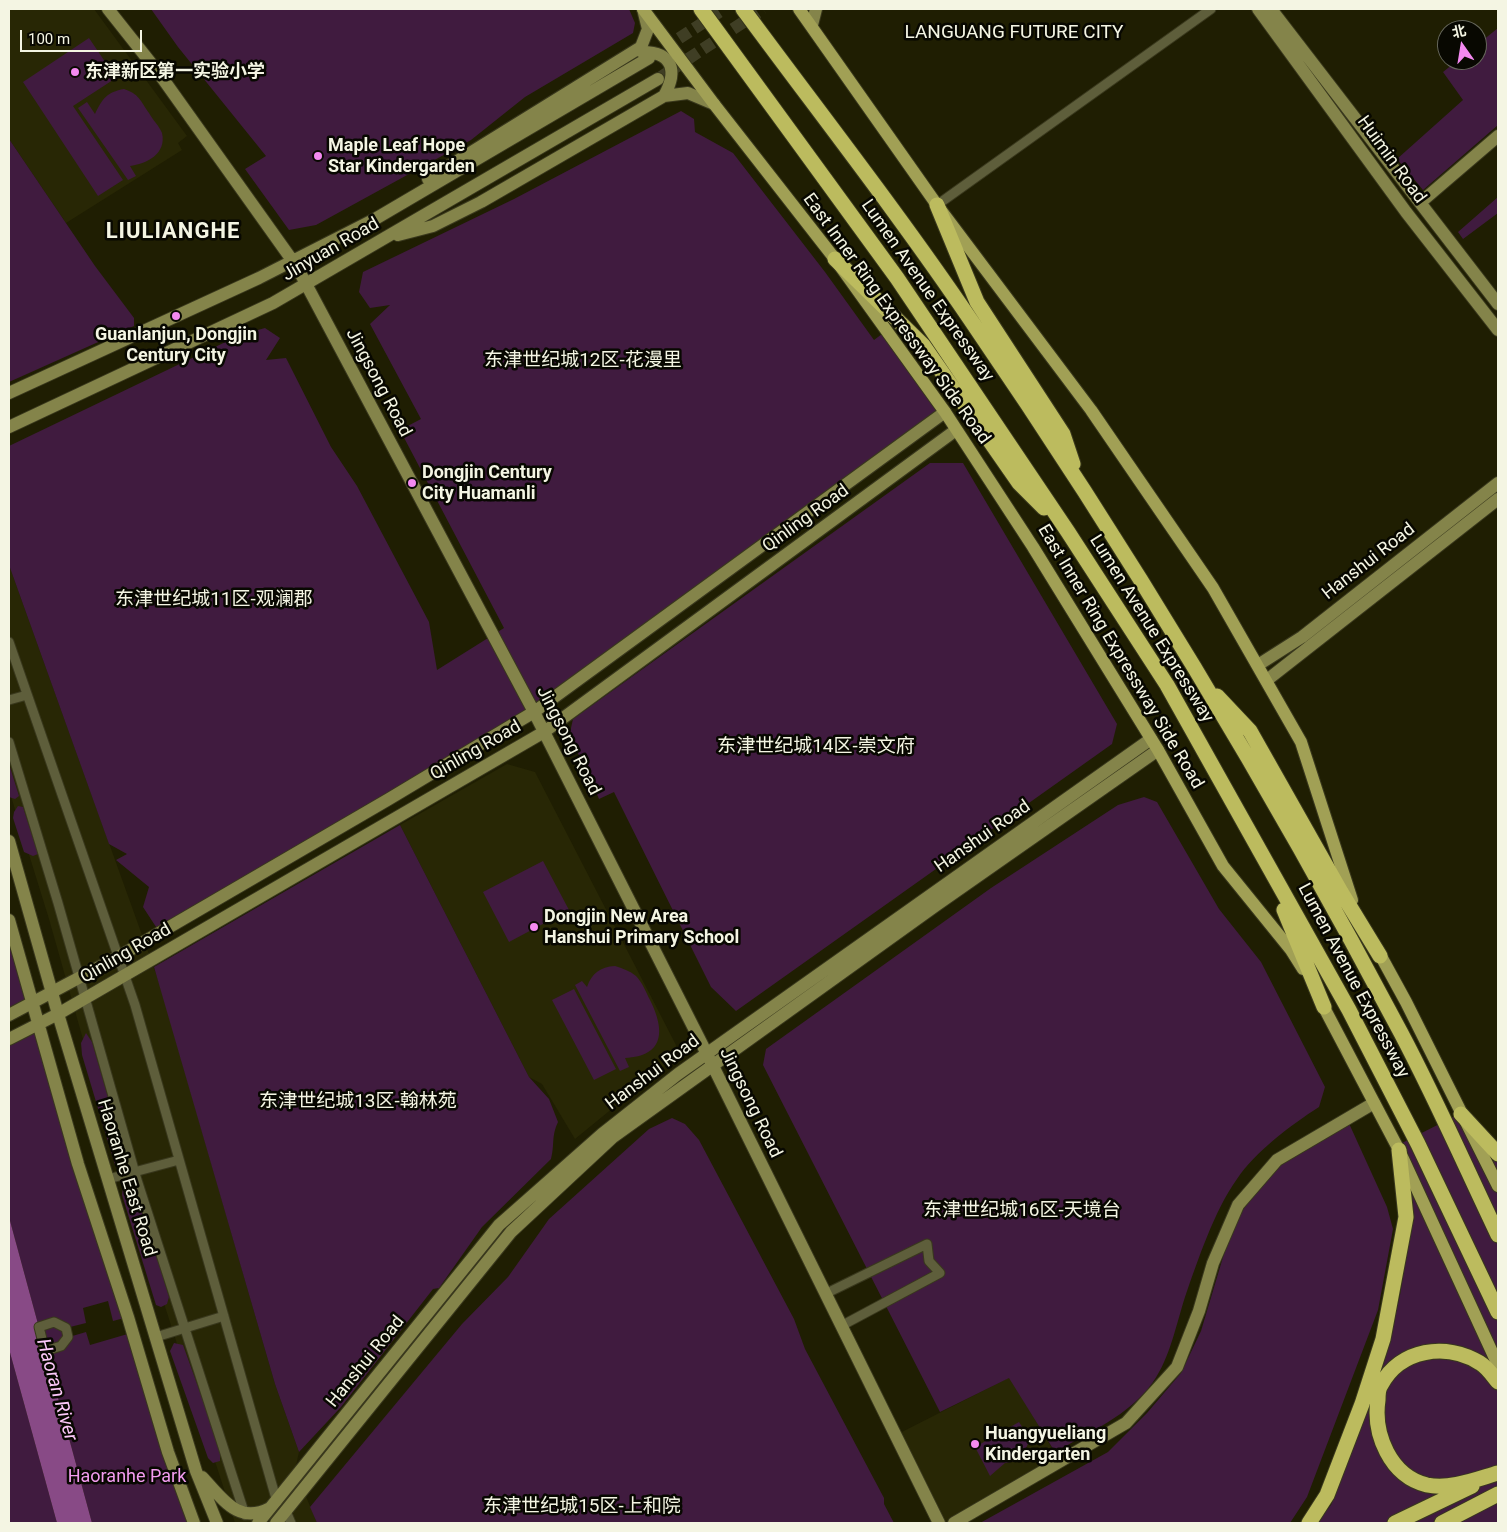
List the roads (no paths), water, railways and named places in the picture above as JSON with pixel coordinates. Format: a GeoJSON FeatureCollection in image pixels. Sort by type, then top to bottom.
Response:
{"type":"FeatureCollection","features":[{"type":"Feature","properties":{"kind":"highway","name":"Lumen Avenue Expressway"},"geometry":{"type":"LineString","coordinates":[[701,9],[897,278],[1068,532],[1167,685],[1350,1010],[1418,1144],[1498,1312]]}},
{"type":"Feature","properties":{"kind":"highway","name":"Lumen Avenue Expressway"},"geometry":{"type":"LineString","coordinates":[[743,9],[969,318],[1079,482],[1198,674],[1295,842],[1402,1035],[1498,1235]]}},
{"type":"Feature","properties":{"kind":"highway"},"geometry":{"type":"LineString","coordinates":[[937,204],[977,302],[1063,434],[1079,482]]}},
{"type":"Feature","properties":{"kind":"highway"},"geometry":{"type":"LineString","coordinates":[[835,259],[923,346],[1019,484],[1068,532]]}},
{"type":"Feature","properties":{"kind":"highway"},"geometry":{"type":"LineString","coordinates":[[1198,674],[1250,731],[1340,892],[1380,956]]}},
{"type":"Feature","properties":{"kind":"highway"},"geometry":{"type":"LineString","coordinates":[[1221,781],[1245,845],[1287,917],[1324,1007]]}},
{"type":"Feature","properties":{"kind":"highway"},"geometry":{"type":"LineString","coordinates":[[1461,1114],[1498,1154]]}},
{"type":"Feature","properties":{"kind":"highway"},"geometry":{"type":"LineString","coordinates":[[1309,1523],[1327,1495],[1384,1340],[1406,1218],[1399,1150]]}},
{"type":"Feature","properties":{"kind":"highway"},"geometry":{"type":"LineString","coordinates":[[1498,1382],[1481,1364],[1457,1353],[1424,1351],[1397,1364],[1380,1386],[1376,1416],[1384,1449],[1391,1461],[1410,1477],[1428,1485],[1460,1484],[1498,1473]]}},
{"type":"Feature","properties":{"kind":"highway"},"geometry":{"type":"LineString","coordinates":[[1395,1523],[1498,1473]]}},
{"type":"Feature","properties":{"kind":"highway"},"geometry":{"type":"LineString","coordinates":[[1442,1523],[1498,1494]]}},
{"type":"Feature","properties":{"kind":"main road","name":"East Inner Ring Expressway Side Road"},"geometry":{"type":"LineString","coordinates":[[643,9],[714,104],[835,259],[945,412],[1033,547],[1154,745],[1223,866],[1291,950],[1324,1007],[1399,1150],[1498,1365]]}},
{"type":"Feature","properties":{"kind":"main road"},"geometry":{"type":"LineString","coordinates":[[800,9],[937,204],[1091,410],[1213,588],[1301,742],[1348,893],[1406,1002],[1498,1186]]}},
{"type":"Feature","properties":{"kind":"street","name":"Jingsong Road"},"geometry":{"type":"LineString","coordinates":[[108,9],[158,72],[293,261],[306,284],[534,712],[709,1059],[939,1523]]}},
{"type":"Feature","properties":{"kind":"street"},"geometry":{"type":"LineString","coordinates":[[375,220],[397,198],[640,47],[648,29],[643,9]]}},
{"type":"Feature","properties":{"kind":"street"},"geometry":{"type":"LineString","coordinates":[[812,25],[816,9]]}},
{"type":"Feature","properties":{"kind":"street"},"geometry":{"type":"LineString","coordinates":[[937,204],[1211,9]]}},
{"type":"Feature","properties":{"kind":"street","name":"Huimin Road"},"geometry":{"type":"LineString","coordinates":[[1258,9],[1406,212],[1498,330]]}},
{"type":"Feature","properties":{"kind":"street","name":"Huimin Road"},"geometry":{"type":"LineString","coordinates":[[1272,9],[1498,304]]}},
{"type":"Feature","properties":{"kind":"street"},"geometry":{"type":"LineString","coordinates":[[631,53],[653,52],[666,58],[673,69],[672,82],[664,96]]}},
{"type":"Feature","properties":{"kind":"street","name":"Jinyuan Road"},"geometry":{"type":"LineString","coordinates":[[9,393],[293,261],[375,220],[649,58]]}},
{"type":"Feature","properties":{"kind":"street","name":"Jinyuan Road"},"geometry":{"type":"LineString","coordinates":[[9,427],[273,303],[658,79]]}},
{"type":"Feature","properties":{"kind":"street"},"geometry":{"type":"LineString","coordinates":[[384,239],[433,226],[481,202],[664,96],[688,93],[714,104]]}},
{"type":"Feature","properties":{"kind":"street"},"geometry":{"type":"LineString","coordinates":[[1421,202],[1498,136]]}},
{"type":"Feature","properties":{"kind":"street","name":"Qinling Road"},"geometry":{"type":"LineString","coordinates":[[9,1015],[52,994],[118,957],[534,712],[945,412]]}},
{"type":"Feature","properties":{"kind":"street","name":"Qinling Road"},"geometry":{"type":"LineString","coordinates":[[9,1039],[58,1014],[544,732],[956,430]]}},
{"type":"Feature","properties":{"kind":"street","name":"Hanshui Road"},"geometry":{"type":"LineString","coordinates":[[1258,665],[1302,637],[1498,483]]}},
{"type":"Feature","properties":{"kind":"street","name":"Hanshui Road"},"geometry":{"type":"LineString","coordinates":[[1267,680],[1498,499]]}},
{"type":"Feature","properties":{"kind":"street"},"geometry":{"type":"LineString","coordinates":[[9,642],[124,975],[282,1511],[245,1515],[227,1503],[196,1471]]}},
{"type":"Feature","properties":{"kind":"street"},"geometry":{"type":"LineString","coordinates":[[9,700],[27,695]]}},
{"type":"Feature","properties":{"kind":"street"},"geometry":{"type":"LineString","coordinates":[[9,742],[80,978],[135,1172],[245,1515]]}},
{"type":"Feature","properties":{"kind":"street","name":"Hanshui Road"},"geometry":{"type":"LineString","coordinates":[[276,1523],[282,1511],[499,1225],[602,1134],[1154,745]]}},
{"type":"Feature","properties":{"kind":"street","name":"Haoranhe East Road"},"geometry":{"type":"LineString","coordinates":[[9,841],[52,994],[196,1471],[217,1523]]}},
{"type":"Feature","properties":{"kind":"street"},"geometry":{"type":"LineString","coordinates":[[9,920],[78,1164],[128,1317],[165,1443],[194,1523]]}},
{"type":"Feature","properties":{"kind":"street"},"geometry":{"type":"LineString","coordinates":[[954,1523],[1126,1423],[1177,1367],[1199,1311],[1213,1263],[1238,1205],[1277,1160],[1374,1103]]}},
{"type":"Feature","properties":{"kind":"street"},"geometry":{"type":"LineString","coordinates":[[108,1179],[179,1160]]}},
{"type":"Feature","properties":{"kind":"street"},"geometry":{"type":"LineString","coordinates":[[825,1294],[927,1244],[929,1261],[940,1273],[840,1326]]}},
{"type":"Feature","properties":{"kind":"street"},"geometry":{"type":"LineString","coordinates":[[156,1337],[224,1316]]}},
{"type":"Feature","properties":{"kind":"street","name":"Hanshui Road"},"geometry":{"type":"LineString","coordinates":[[258,1523],[282,1511]]}},
{"type":"Feature","properties":{"kind":"tunnel"},"geometry":{"type":"LineString","coordinates":[[649,58],[724,9]]}},
{"type":"Feature","properties":{"kind":"tunnel"},"geometry":{"type":"LineString","coordinates":[[658,79],[763,9]]}},
{"type":"Feature","properties":{"kind":"place","name":"东津新区第一实验小学"},"geometry":{"type":"Point","coordinates":[75,72]}},
{"type":"Feature","properties":{"kind":"place","name":"Maple Leaf Hope Star Kindergarden"},"geometry":{"type":"Point","coordinates":[318,156]}},
{"type":"Feature","properties":{"kind":"place","name":"Guanlanjun, Dongjin Century City"},"geometry":{"type":"Point","coordinates":[176,316]}},
{"type":"Feature","properties":{"kind":"place","name":"Dongjin Century City Huamanli"},"geometry":{"type":"Point","coordinates":[412,483]}},
{"type":"Feature","properties":{"kind":"place","name":"Dongjin New Area Hanshui Primary School"},"geometry":{"type":"Point","coordinates":[534,927]}},
{"type":"Feature","properties":{"kind":"place","name":"Huangyueliang Kindergarten"},"geometry":{"type":"Point","coordinates":[975,1444]}},
{"type":"Feature","properties":{"kind":"district","name":"LANGUANG FUTURE CITY"},"geometry":{"type":"Point","coordinates":[1014,33]}},
{"type":"Feature","properties":{"kind":"district","name":"LIULIANGHE"},"geometry":{"type":"Point","coordinates":[173,232]}},
{"type":"Feature","properties":{"kind":"district","name":"东津世纪城12区-花漫里"},"geometry":{"type":"Point","coordinates":[583,361]}},
{"type":"Feature","properties":{"kind":"district","name":"东津世纪城11区-观澜郡"},"geometry":{"type":"Point","coordinates":[214,600]}},
{"type":"Feature","properties":{"kind":"district","name":"东津世纪城14区-崇文府"},"geometry":{"type":"Point","coordinates":[816,747]}},
{"type":"Feature","properties":{"kind":"district","name":"东津世纪城13区-翰林苑"},"geometry":{"type":"Point","coordinates":[358,1102]}},
{"type":"Feature","properties":{"kind":"district","name":"东津世纪城16区-天境台"},"geometry":{"type":"Point","coordinates":[1022,1211]}},
{"type":"Feature","properties":{"kind":"district","name":"东津世纪城15区-上和院"},"geometry":{"type":"Point","coordinates":[582,1507]}},
{"type":"Feature","properties":{"kind":"water label","name":"Haoran River"},"geometry":{"type":"Point","coordinates":[56,1390]}},
{"type":"Feature","properties":{"kind":"park label","name":"Haoranhe Park"},"geometry":{"type":"Point","coordinates":[127,1477]}}]}
